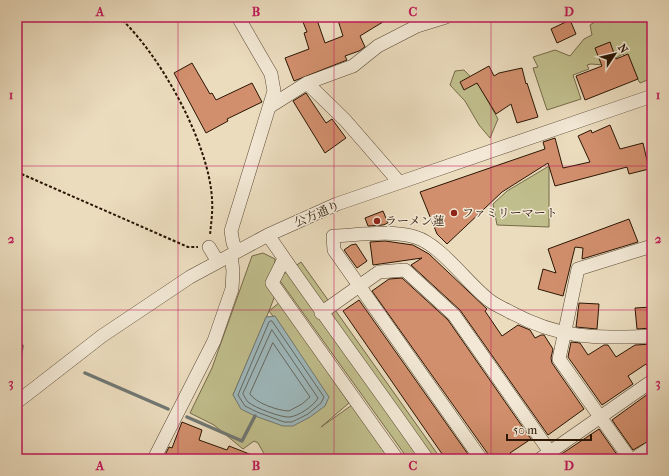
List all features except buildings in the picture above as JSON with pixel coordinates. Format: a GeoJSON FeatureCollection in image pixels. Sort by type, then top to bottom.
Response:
{"type":"FeatureCollection","features":[{"type":"Feature","properties":{"kind":"street"},"geometry":{"type":"LineString","coordinates":[[154,459],[214,342],[232,289],[234,253],[231,231],[274,91],[271,74],[238,17]]}},
{"type":"Feature","properties":{"kind":"street"},"geometry":{"type":"LineString","coordinates":[[270,107],[307,83],[353,66],[378,46],[417,26],[446,17]]}},
{"type":"Feature","properties":{"kind":"street"},"geometry":{"type":"LineString","coordinates":[[307,83],[345,120],[399,182]]}},
{"type":"Feature","properties":{"kind":"street","name":"公方通り"},"geometry":{"type":"LineString","coordinates":[[17,402],[102,336],[190,277],[268,236],[337,204],[652,96]]}},
{"type":"Feature","properties":{"kind":"street"},"geometry":{"type":"LineString","coordinates":[[481,459],[334,250],[333,236],[400,234],[417,237],[433,248],[489,301],[524,319],[563,334],[601,338],[652,336]]}},
{"type":"Feature","properties":{"kind":"street"},"geometry":{"type":"LineString","coordinates":[[268,236],[321,313],[357,359],[427,459]]}},
{"type":"Feature","properties":{"kind":"street"},"geometry":{"type":"LineString","coordinates":[[630,459],[559,359],[563,334],[578,269],[652,246]]}},
{"type":"Feature","properties":{"kind":"street"},"geometry":{"type":"LineString","coordinates":[[209,247],[218,262]]}},
{"type":"Feature","properties":{"kind":"street"},"geometry":{"type":"LineString","coordinates":[[284,259],[272,283],[397,459]]}},
{"type":"Feature","properties":{"kind":"street"},"geometry":{"type":"LineString","coordinates":[[321,313],[379,272],[405,270],[454,316],[545,456],[652,380]]}},
{"type":"Feature","properties":{"kind":"street"},"geometry":{"type":"LineString","coordinates":[[634,459],[652,446]]}},
{"type":"Feature","properties":{"kind":"path"},"geometry":{"type":"LineString","coordinates":[[17,172],[188,247],[209,247],[212,198],[205,162],[191,124],[169,82],[142,43],[119,17]]}},
{"type":"Feature","properties":{"kind":"shaded area"},"geometry":{"type":"Polygon","coordinates":[[[602,17],[640,17],[652,22],[652,55],[647,57],[652,78],[640,83],[623,54],[604,65],[587,65],[589,69],[573,75],[581,99],[547,110],[533,68],[538,67],[533,57],[555,50],[570,56],[584,39],[592,35],[590,25],[602,17]]]}},
{"type":"Feature","properties":{"kind":"shaded area"},"geometry":{"type":"Polygon","coordinates":[[[464,70],[480,87],[498,119],[490,138],[479,125],[465,101],[450,85],[455,71],[464,70]]]}},
{"type":"Feature","properties":{"kind":"shaded area"},"geometry":{"type":"Polygon","coordinates":[[[549,166],[549,227],[497,225],[493,204],[507,191],[549,166]]]}},
{"type":"Feature","properties":{"kind":"shaded area"},"geometry":{"type":"Polygon","coordinates":[[[263,253],[275,259],[274,298],[269,311],[280,302],[349,403],[321,427],[352,405],[389,459],[267,459],[258,443],[254,441],[243,449],[214,425],[190,413],[212,368],[252,256],[263,253]],[[269,311],[233,395],[285,332],[269,311]]]}},
{"type":"Feature","properties":{"kind":"shaded area"},"geometry":{"type":"Polygon","coordinates":[[[301,262],[441,459],[408,459],[278,278],[301,262]]]}},
{"type":"Feature","properties":{"kind":"water"},"geometry":{"type":"Polygon","coordinates":[[[275,316],[329,397],[325,406],[310,417],[293,426],[283,426],[255,416],[241,409],[233,395],[266,317],[275,316]]]}},
{"type":"Feature","properties":{"kind":"waterway"},"geometry":{"type":"LineString","coordinates":[[17,377],[22,346]]}},
{"type":"Feature","properties":{"kind":"waterway"},"geometry":{"type":"LineString","coordinates":[[85,373],[168,409]]}},
{"type":"Feature","properties":{"kind":"waterway"},"geometry":{"type":"LineString","coordinates":[[187,417],[242,441],[255,416]]}},
{"type":"Feature","properties":{"kind":"place","name":"ファミリーマート"},"geometry":{"type":"Point","coordinates":[454,213]}},
{"type":"Feature","properties":{"kind":"place","name":"ラーメン蓮"},"geometry":{"type":"Point","coordinates":[377,221]}}]}
